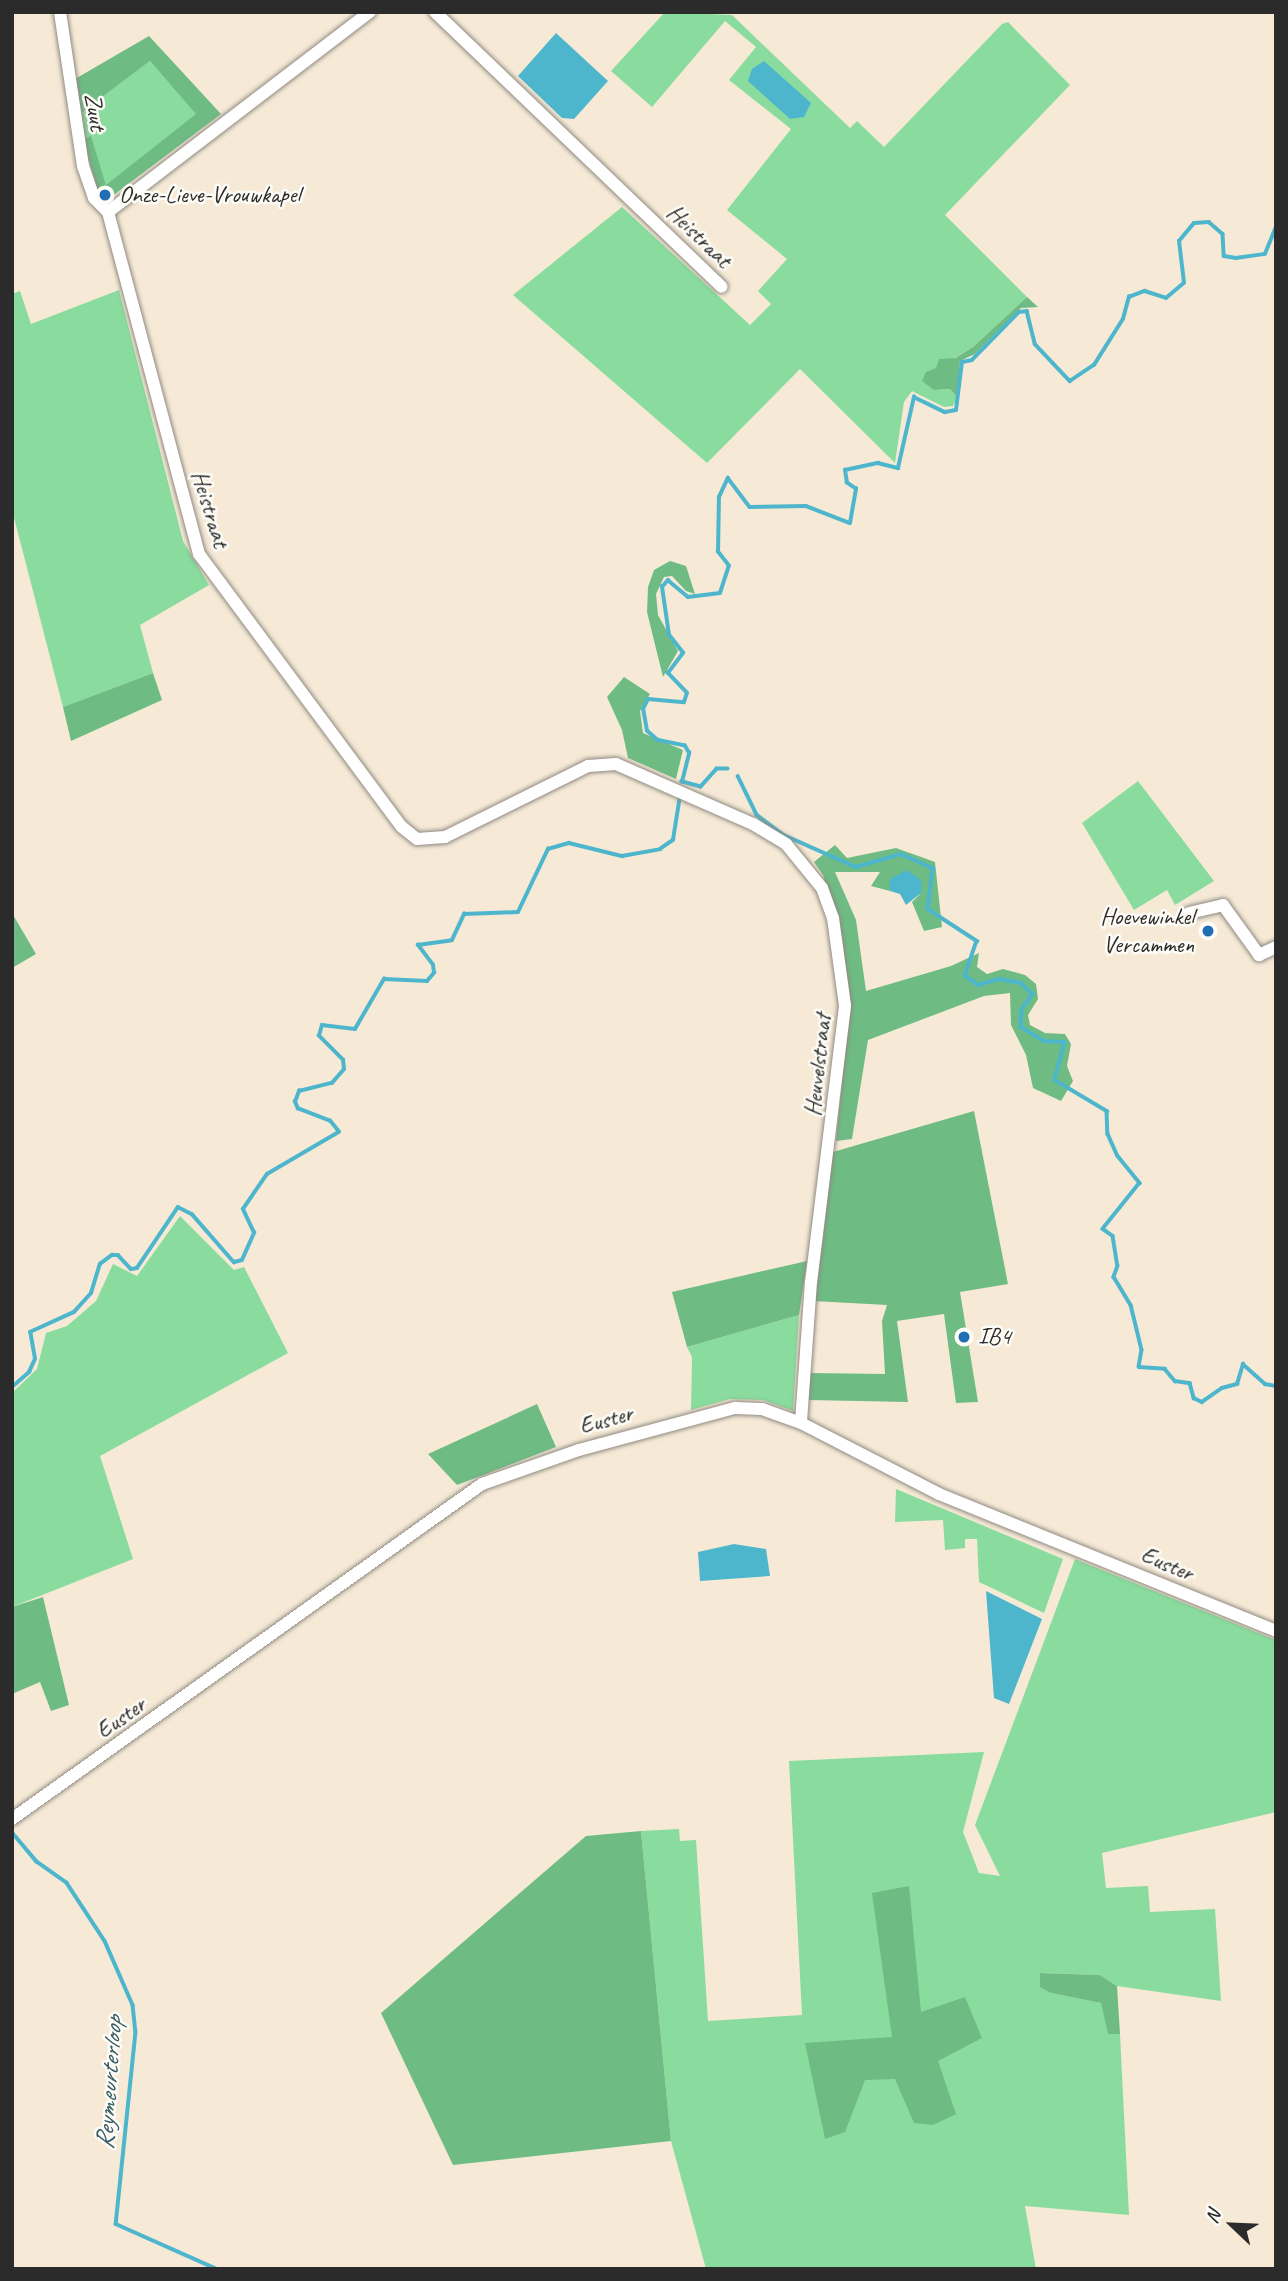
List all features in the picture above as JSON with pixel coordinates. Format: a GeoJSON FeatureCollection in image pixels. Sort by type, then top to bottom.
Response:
{"type":"FeatureCollection","features":[{"type":"Feature","properties":{"kind":"street","name":"Zuut"},"geometry":{"type":"LineString","coordinates":[[60,12],[83,166],[94,198],[108,212]]}},
{"type":"Feature","properties":{"kind":"street"},"geometry":{"type":"LineString","coordinates":[[108,212],[370,12]]}},
{"type":"Feature","properties":{"kind":"street","name":"Heistraat"},"geometry":{"type":"LineString","coordinates":[[435,12],[722,287]]}},
{"type":"Feature","properties":{"kind":"street","name":"Heistraat"},"geometry":{"type":"LineString","coordinates":[[108,212],[199,554],[401,827],[418,839],[445,837],[588,766],[604,763],[628,766],[681,788]]}},
{"type":"Feature","properties":{"kind":"street","name":"Heuvelstraat"},"geometry":{"type":"LineString","coordinates":[[681,788],[786,844],[822,888],[835,929],[845,1006],[811,1282],[801,1423]]}},
{"type":"Feature","properties":{"kind":"street"},"geometry":{"type":"LineString","coordinates":[[1189,913],[1223,905],[1259,956],[1276,947]]}},
{"type":"Feature","properties":{"kind":"street","name":"Euster"},"geometry":{"type":"LineString","coordinates":[[12,1819],[482,1484],[531,1465],[705,1413],[762,1409],[801,1423],[939,1494],[1276,1631]]}},
{"type":"Feature","properties":{"kind":"green space"},"geometry":{"type":"Polygon","coordinates":[[[665,12],[732,15],[850,128],[857,121],[884,147],[1002,24],[1008,22],[1070,85],[945,215],[1027,297],[973,347],[937,368],[926,382],[934,390],[950,389],[957,397],[953,406],[944,407],[912,391],[904,402],[895,463],[800,369],[707,463],[513,295],[622,207],[750,325],[771,304],[758,291],[787,259],[727,210],[791,129],[729,80],[756,47],[725,21],[652,107],[611,71],[665,12]]]}},
{"type":"Feature","properties":{"kind":"green space"},"geometry":{"type":"Polygon","coordinates":[[[149,36],[221,114],[107,200],[100,198],[83,140],[91,136],[106,185],[196,114],[150,61],[81,113],[75,79],[149,36]]]}},
{"type":"Feature","properties":{"kind":"green space"},"geometry":{"type":"Polygon","coordinates":[[[150,61],[197,114],[106,186],[91,137],[83,140],[81,113],[150,61]]]}},
{"type":"Feature","properties":{"kind":"green space"},"geometry":{"type":"Polygon","coordinates":[[[119,290],[183,541],[209,585],[140,625],[153,673],[63,707],[12,510],[12,294],[20,291],[31,324],[119,290]]]}},
{"type":"Feature","properties":{"kind":"green space"},"geometry":{"type":"Polygon","coordinates":[[[1027,297],[1038,307],[1021,308],[975,354],[960,361],[957,397],[950,389],[934,390],[922,381],[926,372],[936,368],[939,359],[955,358],[973,347],[1027,297]]]}},
{"type":"Feature","properties":{"kind":"green space"},"geometry":{"type":"Polygon","coordinates":[[[670,561],[686,566],[695,594],[686,591],[672,576],[664,577],[656,594],[658,615],[678,651],[663,677],[647,612],[648,587],[654,570],[670,561]]]}},
{"type":"Feature","properties":{"kind":"green space"},"geometry":{"type":"Polygon","coordinates":[[[153,673],[162,700],[71,741],[63,707],[153,673]]]}},
{"type":"Feature","properties":{"kind":"green space"},"geometry":{"type":"Polygon","coordinates":[[[624,677],[650,694],[640,711],[643,733],[683,750],[676,779],[628,758],[622,730],[607,697],[624,677]]]}},
{"type":"Feature","properties":{"kind":"green space"},"geometry":{"type":"Polygon","coordinates":[[[1138,781],[1214,881],[1175,905],[1167,890],[1134,910],[1082,823],[1138,781]]]}},
{"type":"Feature","properties":{"kind":"green space"},"geometry":{"type":"Polygon","coordinates":[[[835,845],[847,858],[896,848],[935,862],[942,927],[924,931],[912,902],[921,893],[890,879],[890,891],[871,886],[880,872],[835,872],[856,920],[866,991],[951,966],[979,953],[977,967],[987,974],[1003,969],[1025,975],[1036,984],[1038,999],[1028,1015],[1030,1025],[1045,1033],[1065,1034],[1071,1044],[1067,1066],[1073,1081],[1061,1101],[1033,1088],[1026,1055],[1011,1025],[1010,993],[984,996],[868,1040],[852,1139],[836,1141],[850,998],[842,938],[823,875],[814,862],[835,845]]]}},
{"type":"Feature","properties":{"kind":"green space"},"geometry":{"type":"Polygon","coordinates":[[[12,913],[36,954],[12,968],[12,913]]]}},
{"type":"Feature","properties":{"kind":"green space"},"geometry":{"type":"Polygon","coordinates":[[[974,1111],[1008,1284],[960,1292],[978,1402],[956,1403],[944,1314],[897,1321],[908,1402],[808,1400],[810,1373],[885,1374],[882,1321],[887,1305],[813,1301],[833,1152],[974,1111]]]}},
{"type":"Feature","properties":{"kind":"green space"},"geometry":{"type":"Polygon","coordinates":[[[180,1216],[234,1270],[244,1267],[288,1353],[100,1456],[133,1559],[12,1607],[12,1393],[37,1369],[46,1333],[67,1326],[96,1301],[113,1264],[137,1276],[180,1216]]]}},
{"type":"Feature","properties":{"kind":"green space"},"geometry":{"type":"Polygon","coordinates":[[[807,1261],[799,1315],[687,1347],[672,1292],[807,1261]]]}},
{"type":"Feature","properties":{"kind":"green space"},"geometry":{"type":"Polygon","coordinates":[[[799,1315],[793,1411],[763,1400],[730,1399],[691,1410],[692,1357],[687,1347],[799,1315]]]}},
{"type":"Feature","properties":{"kind":"green space"},"geometry":{"type":"Polygon","coordinates":[[[537,1404],[556,1447],[457,1485],[428,1454],[537,1404]]]}},
{"type":"Feature","properties":{"kind":"green space"},"geometry":{"type":"Polygon","coordinates":[[[896,1489],[1063,1559],[1044,1613],[979,1582],[977,1539],[965,1539],[965,1548],[945,1550],[943,1520],[895,1522],[896,1489]]]}},
{"type":"Feature","properties":{"kind":"green space"},"geometry":{"type":"Polygon","coordinates":[[[1075,1559],[1276,1640],[1276,1812],[1102,1853],[1106,1888],[1148,1886],[1150,1912],[1215,1909],[1221,2001],[1117,1986],[1100,1975],[1040,1973],[1051,1993],[1102,2003],[1108,2034],[1120,2034],[1129,2215],[1025,2206],[1036,2269],[706,2269],[671,2141],[641,1831],[679,1829],[680,1841],[696,1840],[708,2021],[802,2015],[789,1761],[984,1752],[963,1832],[979,1873],[1000,1876],[975,1825],[1075,1559]]]}},
{"type":"Feature","properties":{"kind":"green space"},"geometry":{"type":"Polygon","coordinates":[[[43,1597],[69,1705],[51,1711],[40,1682],[12,1694],[12,1607],[43,1597]]]}},
{"type":"Feature","properties":{"kind":"green space"},"geometry":{"type":"Polygon","coordinates":[[[641,1831],[671,2141],[453,2165],[381,2013],[586,1836],[641,1831]]]}},
{"type":"Feature","properties":{"kind":"green space"},"geometry":{"type":"Polygon","coordinates":[[[909,1886],[921,2012],[965,1997],[982,2038],[938,2061],[956,2114],[933,2125],[914,2123],[895,2079],[865,2080],[845,2132],[825,2139],[805,2043],[892,2037],[872,1893],[909,1886]]]}},
{"type":"Feature","properties":{"kind":"green space"},"geometry":{"type":"Polygon","coordinates":[[[1040,1973],[1100,1975],[1117,1986],[1120,2034],[1108,2034],[1101,2003],[1051,1993],[1040,1987],[1040,1973]]]}},
{"type":"Feature","properties":{"kind":"water"},"geometry":{"type":"Polygon","coordinates":[[[556,33],[608,81],[574,119],[562,118],[518,76],[556,33]]]}},
{"type":"Feature","properties":{"kind":"water"},"geometry":{"type":"Polygon","coordinates":[[[764,61],[811,103],[804,117],[790,119],[748,81],[752,69],[764,61]]]}},
{"type":"Feature","properties":{"kind":"water"},"geometry":{"type":"Polygon","coordinates":[[[907,870],[922,881],[921,893],[906,905],[900,894],[890,891],[890,879],[907,870]]]}},
{"type":"Feature","properties":{"kind":"water"},"geometry":{"type":"Polygon","coordinates":[[[734,1544],[766,1549],[770,1576],[700,1581],[698,1552],[734,1544]]]}},
{"type":"Feature","properties":{"kind":"water"},"geometry":{"type":"Polygon","coordinates":[[[986,1591],[1042,1619],[1009,1704],[994,1698],[986,1591]]]}},
{"type":"Feature","properties":{"kind":"waterway"},"geometry":{"type":"LineString","coordinates":[[728,769],[717,769],[701,787],[682,782],[689,753],[685,746],[657,740],[647,731],[643,709],[648,699],[684,702],[687,693],[668,673],[683,653],[669,635],[662,587],[668,580],[688,597],[720,593],[729,566],[718,552],[719,497],[728,478],[750,507],[806,506],[850,523],[856,489],[847,483],[845,470],[878,463],[898,468],[914,397],[945,412],[956,410],[962,362],[972,360],[1019,312],[1027,311],[1035,344],[1070,381],[1094,365],[1123,319],[1129,297],[1145,291],[1166,298],[1184,283],[1179,241],[1194,223],[1209,222],[1223,234],[1224,256],[1236,258],[1265,254],[1276,227]]}},
{"type":"Feature","properties":{"kind":"waterway"},"geometry":{"type":"LineString","coordinates":[[738,776],[757,815],[784,835],[856,867],[901,854],[933,868],[928,909],[977,941],[965,975],[978,985],[999,979],[1021,983],[1033,994],[1022,1010],[1021,1027],[1044,1041],[1065,1042],[1055,1080],[1107,1111],[1108,1134],[1118,1156],[1140,1183],[1103,1229],[1113,1236],[1118,1266],[1114,1277],[1131,1305],[1142,1350],[1139,1367],[1165,1369],[1175,1381],[1190,1383],[1194,1398],[1202,1402],[1222,1388],[1237,1384],[1243,1364],[1265,1384],[1276,1386]]}},
{"type":"Feature","properties":{"kind":"waterway"},"geometry":{"type":"LineString","coordinates":[[12,1387],[29,1372],[35,1359],[30,1332],[74,1312],[91,1293],[100,1264],[112,1255],[118,1255],[131,1269],[137,1268],[178,1207],[192,1214],[234,1262],[242,1260],[254,1233],[243,1209],[267,1174],[339,1132],[330,1121],[298,1109],[295,1102],[299,1091],[332,1083],[344,1069],[343,1060],[319,1036],[322,1025],[355,1029],[384,979],[427,981],[434,973],[433,965],[418,945],[452,940],[464,914],[518,912],[548,849],[569,843],[622,856],[660,849],[673,840],[680,796]]}},
{"type":"Feature","properties":{"kind":"waterway","name":"Reymeurterloop"},"geometry":{"type":"LineString","coordinates":[[12,1832],[36,1861],[67,1883],[105,1941],[133,2005],[136,2032],[116,2224],[217,2269]]}},
{"type":"Feature","properties":{"kind":"place","name":"Onze-Lieve-Vrouwkapel"},"geometry":{"type":"Point","coordinates":[105,195]}},
{"type":"Feature","properties":{"kind":"place","name":"Hoevewinkel Vercammen"},"geometry":{"type":"Point","coordinates":[1208,931]}},
{"type":"Feature","properties":{"kind":"place","name":"IB4"},"geometry":{"type":"Point","coordinates":[964,1337]}}]}
